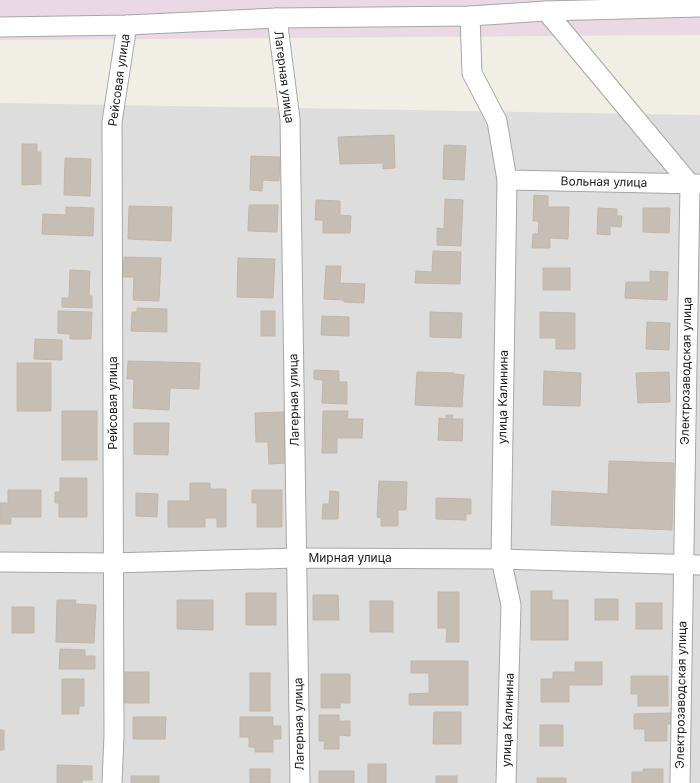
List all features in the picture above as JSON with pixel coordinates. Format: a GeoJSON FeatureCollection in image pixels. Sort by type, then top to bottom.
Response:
{"type":"FeatureCollection","features":[{"type":"Feature","properties":{"kind":"street"},"geometry":{"type":"LineString","coordinates":[[0,26],[127,25],[277,18],[470,16],[546,11],[700,7]]}},
{"type":"Feature","properties":{"kind":"street"},"geometry":{"type":"LineString","coordinates":[[546,11],[695,184]]}},
{"type":"Feature","properties":{"kind":"street","name":"улица Калинина"},"geometry":{"type":"LineString","coordinates":[[470,16],[472,73],[497,121],[507,180],[501,559],[512,605],[506,783]]}},
{"type":"Feature","properties":{"kind":"street","name":"Лагерная улица"},"geometry":{"type":"LineString","coordinates":[[277,18],[290,119],[300,783]]}},
{"type":"Feature","properties":{"kind":"street","name":"Рейсовая улица"},"geometry":{"type":"LineString","coordinates":[[112,783],[114,736],[112,122],[127,25]]}},
{"type":"Feature","properties":{"kind":"street","name":"Вольная улица"},"geometry":{"type":"LineString","coordinates":[[507,180],[695,184]]}},
{"type":"Feature","properties":{"kind":"street","name":"Электрозаводская улица"},"geometry":{"type":"LineString","coordinates":[[680,783],[691,565],[695,184]]}},
{"type":"Feature","properties":{"kind":"street","name":"Мирная улица"},"geometry":{"type":"LineString","coordinates":[[0,562],[113,563],[296,558],[501,559],[691,565]]}},
{"type":"Feature","properties":{"kind":"shaded area"},"geometry":{"type":"Polygon","coordinates":[[[0,0],[700,0],[700,35],[0,40],[0,0]]]}},
{"type":"Feature","properties":{"kind":"shaded area"},"geometry":{"type":"Polygon","coordinates":[[[0,103],[700,115],[700,783],[0,783],[0,103]]]}},
{"type":"Feature","properties":{"kind":"building"},"geometry":{"type":"Polygon","coordinates":[[[394,135],[395,168],[383,169],[383,163],[340,164],[338,137],[394,135]]]}},
{"type":"Feature","properties":{"kind":"building"},"geometry":{"type":"Polygon","coordinates":[[[22,144],[37,144],[37,152],[41,152],[41,184],[22,185],[22,144]]]}},
{"type":"Feature","properties":{"kind":"building"},"geometry":{"type":"Polygon","coordinates":[[[444,145],[466,146],[464,180],[443,179],[444,145]]]}},
{"type":"Feature","properties":{"kind":"building"},"geometry":{"type":"Polygon","coordinates":[[[251,156],[280,157],[279,181],[263,180],[262,191],[250,190],[251,156]]]}},
{"type":"Feature","properties":{"kind":"building"},"geometry":{"type":"Polygon","coordinates":[[[65,158],[91,159],[90,196],[64,195],[65,158]]]}},
{"type":"Feature","properties":{"kind":"building"},"geometry":{"type":"Polygon","coordinates":[[[534,195],[548,196],[548,207],[569,207],[568,239],[550,238],[550,248],[532,248],[533,234],[538,234],[539,221],[533,221],[534,195]]]}},
{"type":"Feature","properties":{"kind":"building"},"geometry":{"type":"Polygon","coordinates":[[[445,199],[463,200],[461,246],[437,245],[437,228],[444,229],[445,199]]]}},
{"type":"Feature","properties":{"kind":"building"},"geometry":{"type":"Polygon","coordinates":[[[316,200],[340,201],[340,215],[351,216],[350,233],[323,233],[323,220],[315,220],[316,200]]]}},
{"type":"Feature","properties":{"kind":"building"},"geometry":{"type":"Polygon","coordinates":[[[249,205],[278,205],[277,232],[248,231],[249,205]]]}},
{"type":"Feature","properties":{"kind":"building"},"geometry":{"type":"Polygon","coordinates":[[[129,206],[172,207],[171,241],[128,239],[129,206]]]}},
{"type":"Feature","properties":{"kind":"building"},"geometry":{"type":"Polygon","coordinates":[[[66,207],[94,208],[93,236],[42,234],[43,214],[66,215],[66,207]]]}},
{"type":"Feature","properties":{"kind":"building"},"geometry":{"type":"Polygon","coordinates":[[[598,208],[617,209],[617,216],[622,216],[621,227],[610,226],[610,235],[597,234],[598,208]]]}},
{"type":"Feature","properties":{"kind":"building"},"geometry":{"type":"Polygon","coordinates":[[[643,208],[670,208],[669,233],[643,232],[643,208]]]}},
{"type":"Feature","properties":{"kind":"building"},"geometry":{"type":"Polygon","coordinates":[[[433,251],[461,252],[460,284],[415,283],[416,271],[432,272],[433,251]]]}},
{"type":"Feature","properties":{"kind":"building"},"geometry":{"type":"Polygon","coordinates":[[[124,257],[161,258],[159,301],[133,300],[134,277],[123,277],[124,257]]]}},
{"type":"Feature","properties":{"kind":"building"},"geometry":{"type":"Polygon","coordinates":[[[238,258],[275,259],[273,298],[237,297],[238,258]]]}},
{"type":"Feature","properties":{"kind":"building"},"geometry":{"type":"Polygon","coordinates":[[[326,266],[341,266],[340,283],[365,284],[364,303],[324,299],[326,266]]]}},
{"type":"Feature","properties":{"kind":"building"},"geometry":{"type":"Polygon","coordinates":[[[543,268],[570,268],[570,290],[543,290],[543,268]]]}},
{"type":"Feature","properties":{"kind":"building"},"geometry":{"type":"Polygon","coordinates":[[[70,270],[90,271],[89,296],[92,296],[92,308],[62,307],[62,298],[69,298],[70,270]]]}},
{"type":"Feature","properties":{"kind":"building"},"geometry":{"type":"Polygon","coordinates":[[[650,271],[668,272],[667,300],[625,298],[626,282],[650,282],[650,271]]]}},
{"type":"Feature","properties":{"kind":"building"},"geometry":{"type":"Polygon","coordinates":[[[137,308],[167,309],[167,332],[131,331],[132,312],[137,312],[137,308]]]}},
{"type":"Feature","properties":{"kind":"building"},"geometry":{"type":"Polygon","coordinates":[[[58,311],[92,312],[91,339],[70,339],[70,334],[58,333],[58,311]]]}},
{"type":"Feature","properties":{"kind":"building"},"geometry":{"type":"Polygon","coordinates":[[[261,311],[275,311],[275,336],[261,336],[261,311]]]}},
{"type":"Feature","properties":{"kind":"building"},"geometry":{"type":"Polygon","coordinates":[[[430,312],[462,313],[461,338],[430,337],[430,312]]]}},
{"type":"Feature","properties":{"kind":"building"},"geometry":{"type":"Polygon","coordinates":[[[540,312],[575,313],[575,349],[556,349],[556,338],[540,338],[540,312]]]}},
{"type":"Feature","properties":{"kind":"building"},"geometry":{"type":"Polygon","coordinates":[[[322,316],[349,317],[349,336],[321,335],[322,316]]]}},
{"type":"Feature","properties":{"kind":"building"},"geometry":{"type":"Polygon","coordinates":[[[647,322],[670,323],[669,350],[646,349],[647,322]]]}},
{"type":"Feature","properties":{"kind":"building"},"geometry":{"type":"Polygon","coordinates":[[[35,339],[62,340],[62,360],[34,359],[35,339]]]}},
{"type":"Feature","properties":{"kind":"building"},"geometry":{"type":"Polygon","coordinates":[[[128,361],[200,363],[199,389],[170,388],[169,410],[133,408],[134,379],[127,379],[128,361]]]}},
{"type":"Feature","properties":{"kind":"building"},"geometry":{"type":"Polygon","coordinates":[[[17,363],[51,363],[51,411],[17,411],[17,363]]]}},
{"type":"Feature","properties":{"kind":"building"},"geometry":{"type":"Polygon","coordinates":[[[314,370],[339,371],[339,382],[347,382],[347,404],[322,403],[323,380],[314,379],[314,370]]]}},
{"type":"Feature","properties":{"kind":"building"},"geometry":{"type":"Polygon","coordinates":[[[544,371],[581,373],[580,406],[543,405],[544,371]]]}},
{"type":"Feature","properties":{"kind":"building"},"geometry":{"type":"Polygon","coordinates":[[[417,372],[454,373],[464,375],[462,407],[415,405],[417,372]]]}},
{"type":"Feature","properties":{"kind":"building"},"geometry":{"type":"Polygon","coordinates":[[[669,372],[670,402],[638,403],[636,373],[669,372]]]}},
{"type":"Feature","properties":{"kind":"building"},"geometry":{"type":"Polygon","coordinates":[[[62,411],[97,411],[97,460],[62,460],[62,411]]]}},
{"type":"Feature","properties":{"kind":"building"},"geometry":{"type":"Polygon","coordinates":[[[323,411],[348,411],[347,419],[363,419],[362,438],[337,438],[337,453],[322,453],[323,411]]]}},
{"type":"Feature","properties":{"kind":"building"},"geometry":{"type":"Polygon","coordinates":[[[284,412],[286,463],[269,464],[268,442],[256,442],[255,413],[284,412]]]}},
{"type":"Feature","properties":{"kind":"building"},"geometry":{"type":"Polygon","coordinates":[[[446,415],[453,415],[452,419],[463,419],[462,441],[438,440],[439,418],[446,419],[446,415]]]}},
{"type":"Feature","properties":{"kind":"building"},"geometry":{"type":"Polygon","coordinates":[[[134,423],[169,423],[168,455],[134,454],[134,423]]]}},
{"type":"Feature","properties":{"kind":"building"},"geometry":{"type":"Polygon","coordinates":[[[609,461],[674,463],[672,530],[551,525],[552,491],[608,494],[609,461]]]}},
{"type":"Feature","properties":{"kind":"building"},"geometry":{"type":"Polygon","coordinates":[[[60,478],[87,478],[87,517],[59,517],[59,503],[55,503],[55,492],[60,492],[60,478]]]}},
{"type":"Feature","properties":{"kind":"building"},"geometry":{"type":"Polygon","coordinates":[[[379,481],[407,482],[406,510],[398,510],[398,526],[381,526],[381,518],[377,517],[379,481]]]}},
{"type":"Feature","properties":{"kind":"building"},"geometry":{"type":"Polygon","coordinates":[[[190,483],[210,483],[210,489],[226,489],[226,527],[217,527],[217,518],[205,518],[205,527],[168,527],[168,501],[190,501],[190,483]]]}},
{"type":"Feature","properties":{"kind":"building"},"geometry":{"type":"Polygon","coordinates":[[[8,490],[41,490],[41,517],[11,517],[11,524],[0,524],[0,503],[8,503],[8,490]]]}},
{"type":"Feature","properties":{"kind":"building"},"geometry":{"type":"Polygon","coordinates":[[[252,490],[282,490],[282,527],[257,527],[257,503],[252,503],[252,490]]]}},
{"type":"Feature","properties":{"kind":"building"},"geometry":{"type":"Polygon","coordinates":[[[330,491],[339,492],[338,519],[322,519],[323,504],[329,504],[330,491]]]}},
{"type":"Feature","properties":{"kind":"building"},"geometry":{"type":"Polygon","coordinates":[[[136,493],[158,494],[157,517],[136,516],[136,493]]]}},
{"type":"Feature","properties":{"kind":"building"},"geometry":{"type":"Polygon","coordinates":[[[436,498],[471,499],[471,514],[466,514],[466,520],[436,519],[436,498]]]}},
{"type":"Feature","properties":{"kind":"building"},"geometry":{"type":"Polygon","coordinates":[[[531,591],[552,591],[552,600],[568,600],[568,640],[531,640],[531,591]]]}},
{"type":"Feature","properties":{"kind":"building"},"geometry":{"type":"Polygon","coordinates":[[[438,592],[459,592],[459,642],[446,642],[447,628],[438,628],[438,592]]]}},
{"type":"Feature","properties":{"kind":"building"},"geometry":{"type":"Polygon","coordinates":[[[246,593],[276,593],[276,625],[246,625],[246,593]]]}},
{"type":"Feature","properties":{"kind":"building"},"geometry":{"type":"Polygon","coordinates":[[[313,595],[338,595],[339,620],[313,620],[313,595]]]}},
{"type":"Feature","properties":{"kind":"building"},"geometry":{"type":"Polygon","coordinates":[[[595,599],[618,599],[618,620],[595,620],[595,599]]]}},
{"type":"Feature","properties":{"kind":"building"},"geometry":{"type":"Polygon","coordinates":[[[57,600],[76,600],[75,604],[96,605],[94,643],[56,642],[57,600]]]}},
{"type":"Feature","properties":{"kind":"building"},"geometry":{"type":"Polygon","coordinates":[[[177,600],[213,600],[213,630],[177,629],[177,600]]]}},
{"type":"Feature","properties":{"kind":"building"},"geometry":{"type":"Polygon","coordinates":[[[370,601],[393,601],[393,632],[370,632],[370,601]]]}},
{"type":"Feature","properties":{"kind":"building"},"geometry":{"type":"Polygon","coordinates":[[[636,603],[662,603],[662,629],[636,629],[636,603]]]}},
{"type":"Feature","properties":{"kind":"building"},"geometry":{"type":"Polygon","coordinates":[[[12,607],[34,607],[34,633],[12,633],[12,607]]]}},
{"type":"Feature","properties":{"kind":"building"},"geometry":{"type":"Polygon","coordinates":[[[60,649],[85,650],[85,656],[95,656],[95,669],[59,669],[60,649]]]}},
{"type":"Feature","properties":{"kind":"building"},"geometry":{"type":"Polygon","coordinates":[[[411,661],[468,661],[468,705],[409,705],[409,694],[429,693],[429,673],[411,673],[411,661]]]}},
{"type":"Feature","properties":{"kind":"building"},"geometry":{"type":"Polygon","coordinates":[[[575,662],[602,662],[602,685],[569,685],[569,702],[541,702],[541,679],[553,679],[553,672],[575,672],[575,662]]]}},
{"type":"Feature","properties":{"kind":"building"},"geometry":{"type":"Polygon","coordinates":[[[124,672],[149,672],[149,703],[124,703],[124,672]]]}},
{"type":"Feature","properties":{"kind":"building"},"geometry":{"type":"Polygon","coordinates":[[[250,673],[270,673],[270,711],[250,711],[250,673]]]}},
{"type":"Feature","properties":{"kind":"building"},"geometry":{"type":"Polygon","coordinates":[[[321,674],[350,674],[350,703],[340,703],[340,708],[321,708],[321,674]]]}},
{"type":"Feature","properties":{"kind":"building"},"geometry":{"type":"Polygon","coordinates":[[[631,676],[668,676],[668,706],[638,706],[638,694],[631,694],[631,676]]]}},
{"type":"Feature","properties":{"kind":"building"},"geometry":{"type":"Polygon","coordinates":[[[62,679],[84,679],[84,706],[79,706],[79,714],[62,714],[62,679]]]}},
{"type":"Feature","properties":{"kind":"building"},"geometry":{"type":"Polygon","coordinates":[[[434,712],[461,712],[461,744],[433,744],[434,712]]]}},
{"type":"Feature","properties":{"kind":"building"},"geometry":{"type":"Polygon","coordinates":[[[671,713],[671,724],[667,724],[667,741],[645,741],[645,729],[634,729],[634,714],[671,713]]]}},
{"type":"Feature","properties":{"kind":"building"},"geometry":{"type":"Polygon","coordinates":[[[319,715],[339,715],[339,721],[350,721],[350,736],[339,735],[339,749],[324,749],[325,741],[319,741],[319,715]]]}},
{"type":"Feature","properties":{"kind":"building"},"geometry":{"type":"Polygon","coordinates":[[[133,717],[166,717],[165,739],[133,739],[133,717]]]}},
{"type":"Feature","properties":{"kind":"building"},"geometry":{"type":"Polygon","coordinates":[[[240,717],[273,717],[273,726],[281,726],[281,739],[273,739],[273,752],[255,752],[255,747],[249,747],[249,737],[240,737],[240,717]]]}},
{"type":"Feature","properties":{"kind":"building"},"geometry":{"type":"Polygon","coordinates":[[[540,725],[563,725],[563,746],[540,746],[540,725]]]}},
{"type":"Feature","properties":{"kind":"building"},"geometry":{"type":"Polygon","coordinates":[[[0,730],[4,730],[4,750],[0,750],[0,730]]]}},
{"type":"Feature","properties":{"kind":"building"},"geometry":{"type":"Polygon","coordinates":[[[368,764],[386,764],[386,783],[368,783],[368,764]]]}},
{"type":"Feature","properties":{"kind":"building"},"geometry":{"type":"Polygon","coordinates":[[[57,765],[92,766],[92,780],[82,780],[82,783],[57,783],[57,765]]]}},
{"type":"Feature","properties":{"kind":"building"},"geometry":{"type":"Polygon","coordinates":[[[250,769],[270,769],[270,783],[250,783],[250,769]]]}},
{"type":"Feature","properties":{"kind":"building"},"geometry":{"type":"Polygon","coordinates":[[[643,769],[663,769],[663,783],[632,783],[632,772],[643,772],[643,769]]]}},
{"type":"Feature","properties":{"kind":"building"},"geometry":{"type":"Polygon","coordinates":[[[319,771],[354,771],[354,783],[319,783],[319,771]]]}},
{"type":"Feature","properties":{"kind":"building"},"geometry":{"type":"Polygon","coordinates":[[[131,776],[159,776],[159,783],[131,783],[131,776]]]}},
{"type":"Feature","properties":{"kind":"building"},"geometry":{"type":"Polygon","coordinates":[[[436,776],[457,776],[457,783],[436,783],[436,776]]]}},
{"type":"Feature","properties":{"kind":"building"},"geometry":{"type":"Polygon","coordinates":[[[537,778],[566,778],[566,783],[537,783],[537,778]]]}}]}
